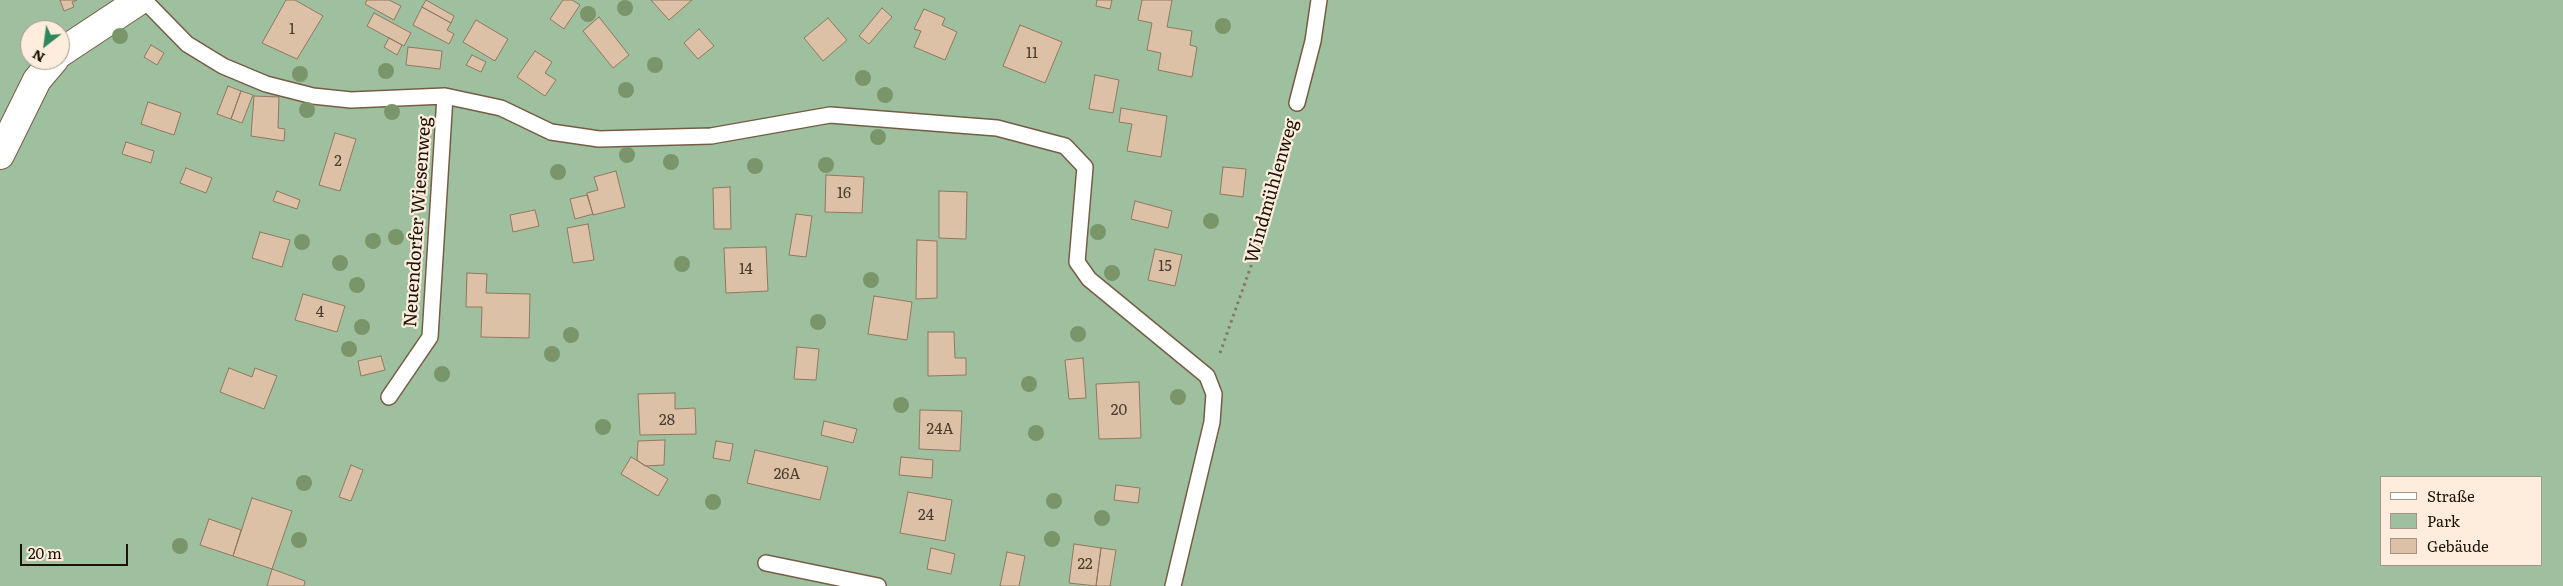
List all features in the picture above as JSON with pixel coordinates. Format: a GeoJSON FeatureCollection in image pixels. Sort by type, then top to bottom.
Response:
{"type":"FeatureCollection","features":[{"type":"Feature","properties":{"kind":"street"},"geometry":{"type":"LineString","coordinates":[[70,46],[140,0]]}},
{"type":"Feature","properties":{"kind":"street"},"geometry":{"type":"LineString","coordinates":[[0,155],[37,80],[46,70]]}},
{"type":"Feature","properties":{"kind":"lane","name":"Neuendorfer Wiesenweg"},"geometry":{"type":"LineString","coordinates":[[144,0],[187,44],[223,66],[266,84],[313,96],[351,100],[445,96],[501,108],[551,132],[599,139],[711,136],[830,115],[997,128],[1065,146],[1085,167],[1077,262],[1090,279],[1207,376]]}},
{"type":"Feature","properties":{"kind":"lane","name":"Windmühlenweg"},"geometry":{"type":"LineString","coordinates":[[1297,103],[1313,41],[1319,0]]}},
{"type":"Feature","properties":{"kind":"lane","name":"Neuendorfer Wiesenweg"},"geometry":{"type":"LineString","coordinates":[[389,397],[430,337],[445,96]]}},
{"type":"Feature","properties":{"kind":"lane"},"geometry":{"type":"LineString","coordinates":[[1173,586],[1212,422],[1214,394],[1207,376]]}},
{"type":"Feature","properties":{"kind":"lane"},"geometry":{"type":"LineString","coordinates":[[766,563],[878,586]]}},
{"type":"Feature","properties":{"kind":"path","name":"Windmühlenweg"},"geometry":{"type":"LineString","coordinates":[[1207,376],[1217,360],[1261,238],[1297,103]]}},
{"type":"Feature","properties":{"kind":"green space"},"geometry":{"type":"Polygon","coordinates":[[[0,0],[2563,0],[2563,586],[0,586],[0,0]]]}},
{"type":"Feature","properties":{"kind":"building"},"geometry":{"type":"Polygon","coordinates":[[[60,0],[77,0],[72,2],[74,7],[64,11],[60,0]]]}},
{"type":"Feature","properties":{"kind":"building"},"geometry":{"type":"Polygon","coordinates":[[[286,0],[295,0],[323,16],[297,59],[262,43],[286,0]]]}},
{"type":"Feature","properties":{"kind":"building"},"geometry":{"type":"Polygon","coordinates":[[[367,0],[389,0],[401,6],[394,20],[365,4],[367,0]]]}},
{"type":"Feature","properties":{"kind":"building"},"geometry":{"type":"Polygon","coordinates":[[[426,0],[454,16],[451,23],[422,7],[426,0]]]}},
{"type":"Feature","properties":{"kind":"building"},"geometry":{"type":"Polygon","coordinates":[[[563,0],[572,0],[580,5],[564,29],[550,19],[563,0]]]}},
{"type":"Feature","properties":{"kind":"building"},"geometry":{"type":"Polygon","coordinates":[[[651,0],[692,0],[669,20],[651,0]]]}},
{"type":"Feature","properties":{"kind":"building"},"geometry":{"type":"Polygon","coordinates":[[[1097,0],[1112,0],[1110,9],[1096,6],[1097,0]]]}},
{"type":"Feature","properties":{"kind":"building"},"geometry":{"type":"Polygon","coordinates":[[[1142,0],[1172,0],[1167,27],[1192,31],[1190,45],[1197,47],[1192,77],[1158,70],[1161,53],[1147,50],[1152,23],[1138,20],[1142,0]]]}},
{"type":"Feature","properties":{"kind":"building"},"geometry":{"type":"Polygon","coordinates":[[[422,7],[451,23],[447,30],[454,34],[449,44],[413,25],[422,7]]]}},
{"type":"Feature","properties":{"kind":"building"},"geometry":{"type":"Polygon","coordinates":[[[882,8],[892,17],[869,44],[859,36],[882,8]]]}},
{"type":"Feature","properties":{"kind":"building"},"geometry":{"type":"Polygon","coordinates":[[[924,9],[945,18],[942,25],[957,32],[945,60],[914,47],[921,31],[914,29],[924,9]]]}},
{"type":"Feature","properties":{"kind":"building"},"geometry":{"type":"Polygon","coordinates":[[[374,13],[411,33],[404,46],[367,26],[374,13]]]}},
{"type":"Feature","properties":{"kind":"building"},"geometry":{"type":"Polygon","coordinates":[[[599,17],[629,55],[613,68],[583,31],[599,17]]]}},
{"type":"Feature","properties":{"kind":"building"},"geometry":{"type":"Polygon","coordinates":[[[828,18],[847,40],[823,61],[804,38],[828,18]]]}},
{"type":"Feature","properties":{"kind":"building"},"geometry":{"type":"Polygon","coordinates":[[[476,20],[508,39],[495,61],[463,42],[476,20]]]}},
{"type":"Feature","properties":{"kind":"building"},"geometry":{"type":"Polygon","coordinates":[[[1020,25],[1062,42],[1045,83],[1003,66],[1020,25]]]}},
{"type":"Feature","properties":{"kind":"building"},"geometry":{"type":"Polygon","coordinates":[[[699,29],[714,46],[698,59],[684,43],[699,29]]]}},
{"type":"Feature","properties":{"kind":"building"},"geometry":{"type":"Polygon","coordinates":[[[389,38],[402,45],[397,55],[384,47],[389,38]]]}},
{"type":"Feature","properties":{"kind":"building"},"geometry":{"type":"Polygon","coordinates":[[[151,45],[164,53],[157,65],[144,57],[151,45]]]}},
{"type":"Feature","properties":{"kind":"building"},"geometry":{"type":"Polygon","coordinates":[[[408,47],[442,51],[440,69],[406,65],[408,47]]]}},
{"type":"Feature","properties":{"kind":"building"},"geometry":{"type":"Polygon","coordinates":[[[535,51],[552,62],[545,73],[556,80],[545,96],[517,77],[535,51]]]}},
{"type":"Feature","properties":{"kind":"building"},"geometry":{"type":"Polygon","coordinates":[[[472,55],[486,62],[481,72],[466,65],[472,55]]]}},
{"type":"Feature","properties":{"kind":"building"},"geometry":{"type":"Polygon","coordinates":[[[1095,75],[1119,80],[1113,113],[1089,109],[1095,75]]]}},
{"type":"Feature","properties":{"kind":"building"},"geometry":{"type":"Polygon","coordinates":[[[228,86],[241,91],[231,119],[217,114],[228,86]]]}},
{"type":"Feature","properties":{"kind":"building"},"geometry":{"type":"Polygon","coordinates":[[[241,91],[253,95],[242,123],[231,119],[241,91]]]}},
{"type":"Feature","properties":{"kind":"building"},"geometry":{"type":"Polygon","coordinates":[[[254,96],[279,97],[278,128],[285,129],[284,141],[251,136],[254,96]]]}},
{"type":"Feature","properties":{"kind":"building"},"geometry":{"type":"Polygon","coordinates":[[[148,102],[181,113],[174,135],[141,124],[148,102]]]}},
{"type":"Feature","properties":{"kind":"building"},"geometry":{"type":"Polygon","coordinates":[[[1121,108],[1167,116],[1161,157],[1127,151],[1132,124],[1119,122],[1121,108]]]}},
{"type":"Feature","properties":{"kind":"building"},"geometry":{"type":"Polygon","coordinates":[[[335,133],[356,139],[340,191],[319,185],[335,133]]]}},
{"type":"Feature","properties":{"kind":"building"},"geometry":{"type":"Polygon","coordinates":[[[126,142],[154,151],[151,163],[122,154],[126,142]]]}},
{"type":"Feature","properties":{"kind":"building"},"geometry":{"type":"Polygon","coordinates":[[[1223,167],[1246,169],[1243,197],[1220,194],[1223,167]]]}},
{"type":"Feature","properties":{"kind":"building"},"geometry":{"type":"Polygon","coordinates":[[[186,168],[212,178],[206,193],[180,183],[186,168]]]}},
{"type":"Feature","properties":{"kind":"building"},"geometry":{"type":"Polygon","coordinates":[[[616,171],[625,207],[593,215],[587,193],[598,190],[594,177],[616,171]]]}},
{"type":"Feature","properties":{"kind":"building"},"geometry":{"type":"Polygon","coordinates":[[[826,175],[864,177],[862,213],[825,212],[826,175]]]}},
{"type":"Feature","properties":{"kind":"building"},"geometry":{"type":"Polygon","coordinates":[[[730,187],[731,229],[714,229],[713,188],[730,187]]]}},
{"type":"Feature","properties":{"kind":"building"},"geometry":{"type":"Polygon","coordinates":[[[277,191],[300,200],[297,209],[273,201],[277,191]]]}},
{"type":"Feature","properties":{"kind":"building"},"geometry":{"type":"Polygon","coordinates":[[[939,191],[967,192],[966,239],[939,238],[939,191]]]}},
{"type":"Feature","properties":{"kind":"building"},"geometry":{"type":"Polygon","coordinates":[[[587,195],[593,214],[575,219],[570,199],[587,195]]]}},
{"type":"Feature","properties":{"kind":"building"},"geometry":{"type":"Polygon","coordinates":[[[1135,201],[1172,211],[1168,228],[1131,219],[1135,201]]]}},
{"type":"Feature","properties":{"kind":"building"},"geometry":{"type":"Polygon","coordinates":[[[535,210],[539,226],[513,232],[510,215],[535,210]]]}},
{"type":"Feature","properties":{"kind":"building"},"geometry":{"type":"Polygon","coordinates":[[[796,214],[812,216],[806,257],[789,255],[796,214]]]}},
{"type":"Feature","properties":{"kind":"building"},"geometry":{"type":"Polygon","coordinates":[[[588,224],[594,260],[573,263],[567,228],[588,224]]]}},
{"type":"Feature","properties":{"kind":"building"},"geometry":{"type":"Polygon","coordinates":[[[260,232],[290,240],[282,267],[252,258],[260,232]]]}},
{"type":"Feature","properties":{"kind":"building"},"geometry":{"type":"Polygon","coordinates":[[[917,240],[937,241],[937,298],[916,299],[917,240]]]}},
{"type":"Feature","properties":{"kind":"building"},"geometry":{"type":"Polygon","coordinates":[[[766,247],[768,291],[726,293],[724,248],[766,247]]]}},
{"type":"Feature","properties":{"kind":"building"},"geometry":{"type":"Polygon","coordinates":[[[1155,249],[1182,255],[1175,286],[1148,280],[1155,249]]]}},
{"type":"Feature","properties":{"kind":"building"},"geometry":{"type":"Polygon","coordinates":[[[467,273],[487,274],[486,293],[530,294],[529,338],[481,337],[482,307],[466,307],[467,273]]]}},
{"type":"Feature","properties":{"kind":"building"},"geometry":{"type":"Polygon","coordinates":[[[303,294],[345,306],[337,332],[295,320],[303,294]]]}},
{"type":"Feature","properties":{"kind":"building"},"geometry":{"type":"Polygon","coordinates":[[[874,296],[912,302],[907,340],[868,334],[874,296]]]}},
{"type":"Feature","properties":{"kind":"building"},"geometry":{"type":"Polygon","coordinates":[[[928,332],[954,332],[955,358],[966,358],[966,375],[928,376],[928,332]]]}},
{"type":"Feature","properties":{"kind":"building"},"geometry":{"type":"Polygon","coordinates":[[[797,347],[819,349],[816,380],[794,379],[797,347]]]}},
{"type":"Feature","properties":{"kind":"building"},"geometry":{"type":"Polygon","coordinates":[[[381,356],[385,370],[361,376],[358,361],[381,356]]]}},
{"type":"Feature","properties":{"kind":"building"},"geometry":{"type":"Polygon","coordinates":[[[1083,358],[1086,398],[1069,399],[1065,360],[1083,358]]]}},
{"type":"Feature","properties":{"kind":"building"},"geometry":{"type":"Polygon","coordinates":[[[229,368],[252,377],[255,368],[277,376],[264,409],[220,392],[229,368]]]}},
{"type":"Feature","properties":{"kind":"building"},"geometry":{"type":"Polygon","coordinates":[[[1139,382],[1141,438],[1099,439],[1096,384],[1139,382]]]}},
{"type":"Feature","properties":{"kind":"building"},"geometry":{"type":"Polygon","coordinates":[[[675,393],[675,409],[695,408],[696,434],[640,435],[638,394],[675,393]]]}},
{"type":"Feature","properties":{"kind":"building"},"geometry":{"type":"Polygon","coordinates":[[[920,410],[962,411],[960,451],[919,449],[920,410]]]}},
{"type":"Feature","properties":{"kind":"building"},"geometry":{"type":"Polygon","coordinates":[[[824,421],[857,429],[853,443],[821,435],[824,421]]]}},
{"type":"Feature","properties":{"kind":"building"},"geometry":{"type":"Polygon","coordinates":[[[665,440],[664,465],[645,466],[637,460],[638,441],[665,440]]]}},
{"type":"Feature","properties":{"kind":"building"},"geometry":{"type":"Polygon","coordinates":[[[716,441],[733,444],[730,461],[713,458],[716,441]]]}},
{"type":"Feature","properties":{"kind":"building"},"geometry":{"type":"Polygon","coordinates":[[[755,450],[828,467],[820,500],[747,483],[755,450]]]}},
{"type":"Feature","properties":{"kind":"building"},"geometry":{"type":"Polygon","coordinates":[[[631,457],[668,479],[658,496],[621,474],[631,457]]]}},
{"type":"Feature","properties":{"kind":"building"},"geometry":{"type":"Polygon","coordinates":[[[901,457],[933,460],[932,478],[899,475],[901,457]]]}},
{"type":"Feature","properties":{"kind":"building"},"geometry":{"type":"Polygon","coordinates":[[[351,465],[363,470],[351,501],[339,497],[351,465]]]}},
{"type":"Feature","properties":{"kind":"building"},"geometry":{"type":"Polygon","coordinates":[[[1116,485],[1140,488],[1138,503],[1114,500],[1116,485]]]}},
{"type":"Feature","properties":{"kind":"building"},"geometry":{"type":"Polygon","coordinates":[[[908,492],[952,500],[945,541],[900,533],[908,492]]]}},
{"type":"Feature","properties":{"kind":"building"},"geometry":{"type":"Polygon","coordinates":[[[252,498],[292,511],[272,569],[233,556],[252,498]]]}},
{"type":"Feature","properties":{"kind":"building"},"geometry":{"type":"Polygon","coordinates":[[[209,519],[241,530],[233,556],[200,545],[209,519]]]}},
{"type":"Feature","properties":{"kind":"building"},"geometry":{"type":"Polygon","coordinates":[[[1074,544],[1101,548],[1096,586],[1069,583],[1074,544]]]}},
{"type":"Feature","properties":{"kind":"building"},"geometry":{"type":"Polygon","coordinates":[[[931,548],[955,554],[951,574],[927,569],[931,548]]]}},
{"type":"Feature","properties":{"kind":"building"},"geometry":{"type":"Polygon","coordinates":[[[1101,548],[1116,550],[1110,586],[1096,586],[1101,548]]]}},
{"type":"Feature","properties":{"kind":"building"},"geometry":{"type":"Polygon","coordinates":[[[1007,552],[1025,556],[1019,586],[1000,586],[1007,552]]]}},
{"type":"Feature","properties":{"kind":"building"},"geometry":{"type":"Polygon","coordinates":[[[272,569],[305,581],[304,586],[267,586],[272,569]]]}}]}
